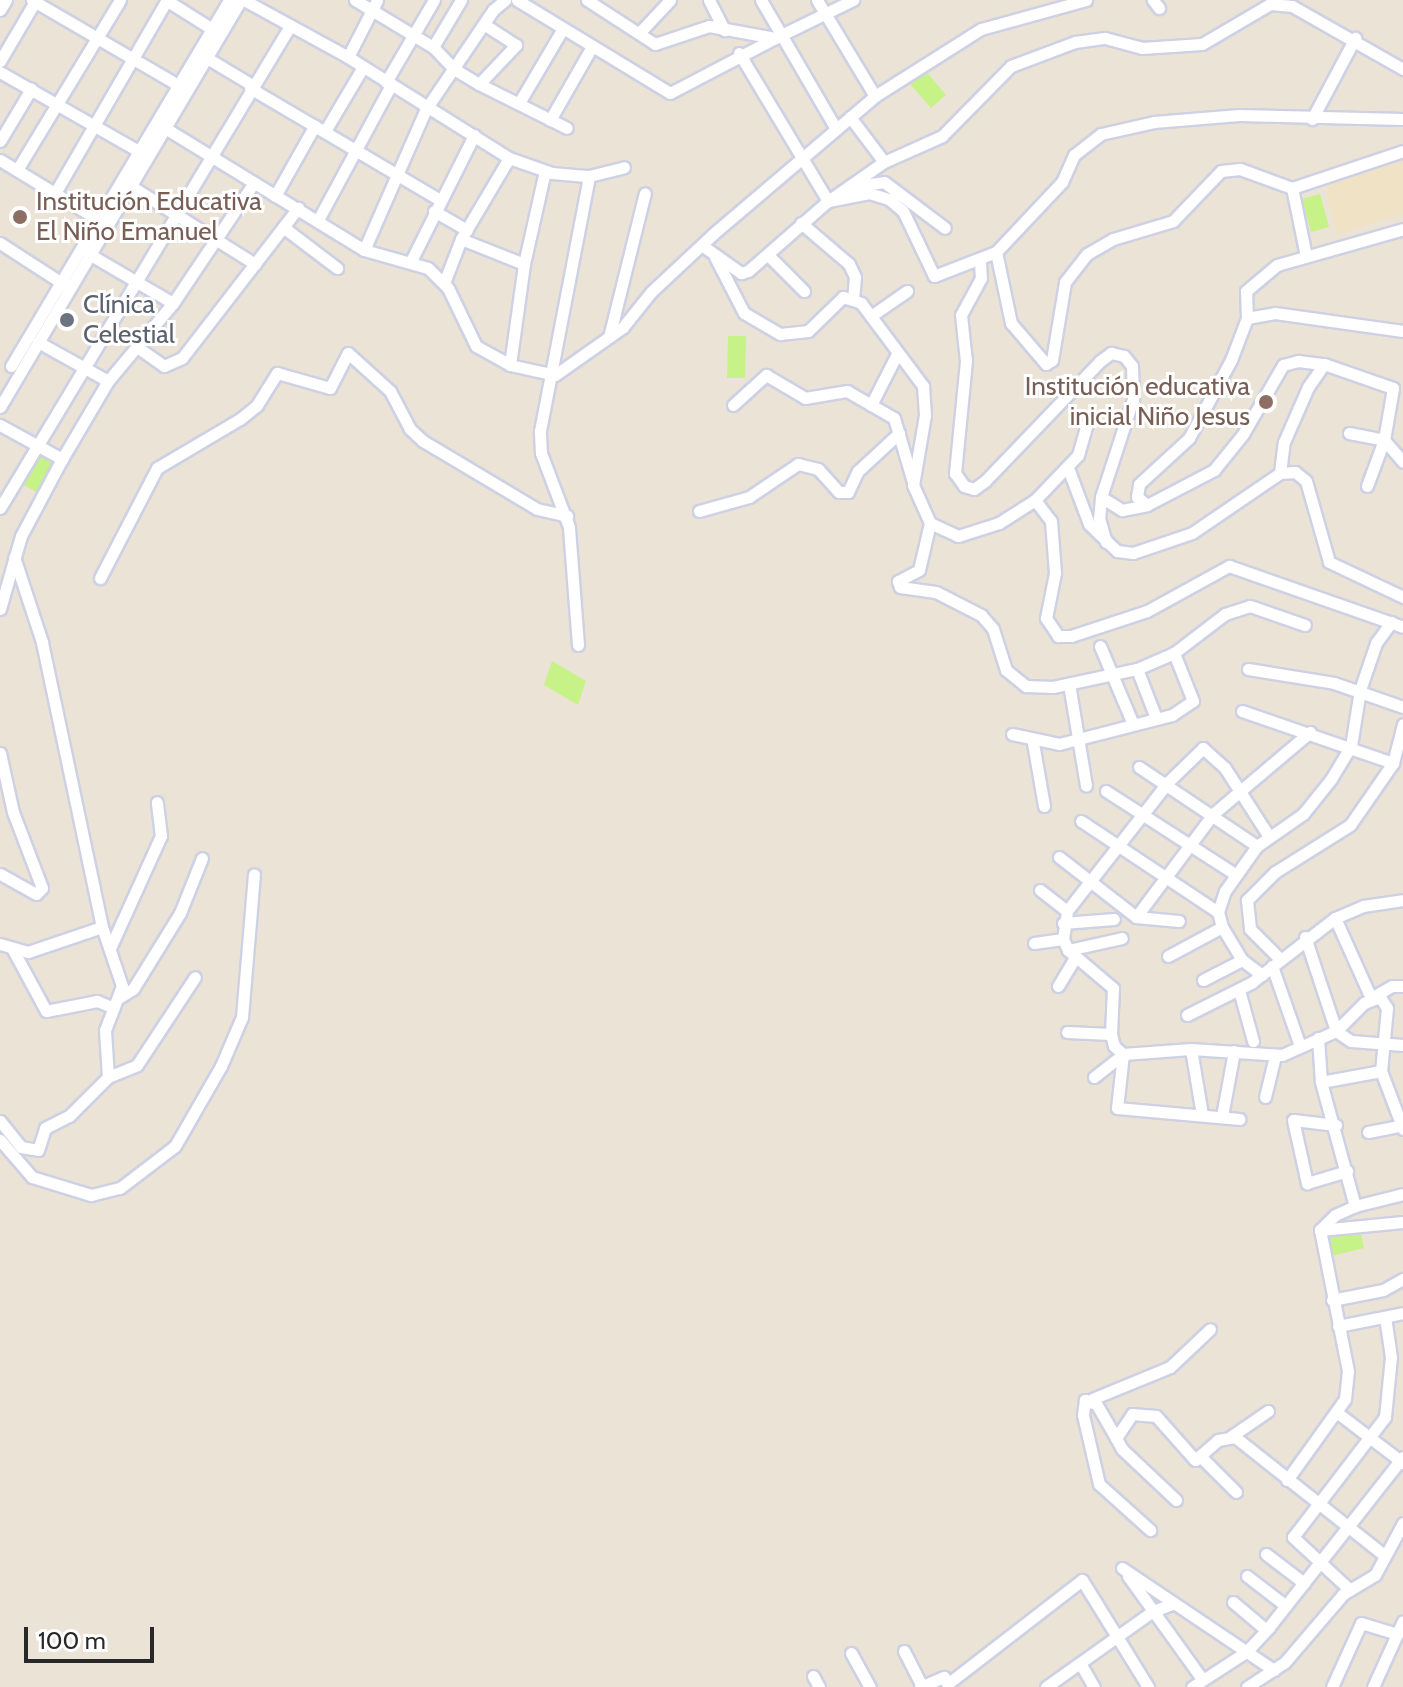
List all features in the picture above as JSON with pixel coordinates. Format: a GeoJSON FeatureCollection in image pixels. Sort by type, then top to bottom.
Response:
{"type":"FeatureCollection","features":[{"type":"Feature","properties":{"kind":"street"},"geometry":{"type":"LineString","coordinates":[[0,10],[6,0]]}},
{"type":"Feature","properties":{"kind":"street"},"geometry":{"type":"LineString","coordinates":[[17,170],[120,0]]}},
{"type":"Feature","properties":{"kind":"street"},"geometry":{"type":"LineString","coordinates":[[55,193],[136,60],[167,0],[212,29]]}},
{"type":"Feature","properties":{"kind":"street"},"geometry":{"type":"LineString","coordinates":[[0,407],[38,342],[65,285],[182,88],[229,0]]}},
{"type":"Feature","properties":{"kind":"street"},"geometry":{"type":"LineString","coordinates":[[22,372],[5,363],[89,254],[102,222],[129,185],[144,154],[165,128],[182,88],[207,58],[242,0],[348,57],[426,109],[509,158],[545,171],[589,176],[624,167]]}},
{"type":"Feature","properties":{"kind":"street"},"geometry":{"type":"LineString","coordinates":[[355,0],[375,5],[433,47],[454,69],[567,128]]}},
{"type":"Feature","properties":{"kind":"street"},"geometry":{"type":"LineString","coordinates":[[318,220],[434,0]]}},
{"type":"Feature","properties":{"kind":"street"},"geometry":{"type":"LineString","coordinates":[[433,47],[461,0]]}},
{"type":"Feature","properties":{"kind":"street"},"geometry":{"type":"LineString","coordinates":[[364,250],[396,171],[426,109],[484,24],[505,0]]}},
{"type":"Feature","properties":{"kind":"street"},"geometry":{"type":"LineString","coordinates":[[517,0],[591,48],[670,93],[739,53],[853,0]]}},
{"type":"Feature","properties":{"kind":"street"},"geometry":{"type":"LineString","coordinates":[[587,0],[655,44],[696,27],[779,36]]}},
{"type":"Feature","properties":{"kind":"street"},"geometry":{"type":"LineString","coordinates":[[709,0],[724,30]]}},
{"type":"Feature","properties":{"kind":"street"},"geometry":{"type":"LineString","coordinates":[[761,0],[779,36],[836,129]]}},
{"type":"Feature","properties":{"kind":"street"},"geometry":{"type":"LineString","coordinates":[[817,0],[875,96]]}},
{"type":"Feature","properties":{"kind":"street"},"geometry":{"type":"LineString","coordinates":[[165,128],[364,250],[411,261],[444,283],[476,346],[510,365],[555,375],[609,337],[801,157],[875,96],[981,29],[1086,0]]}},
{"type":"Feature","properties":{"kind":"street"},"geometry":{"type":"LineString","coordinates":[[0,61],[35,1],[182,88]]}},
{"type":"Feature","properties":{"kind":"street"},"geometry":{"type":"LineString","coordinates":[[640,32],[664,2]]}},
{"type":"Feature","properties":{"kind":"street"},"geometry":{"type":"LineString","coordinates":[[703,246],[741,273],[768,255],[828,201],[884,162],[942,136],[1011,66],[1075,42],[1105,38],[1142,48],[1202,44],[1269,2],[1292,6],[1355,38],[1403,69]]}},
{"type":"Feature","properties":{"kind":"street"},"geometry":{"type":"LineString","coordinates":[[348,57],[375,5]]}},
{"type":"Feature","properties":{"kind":"street"},"geometry":{"type":"LineString","coordinates":[[479,84],[516,45],[484,24]]}},
{"type":"Feature","properties":{"kind":"street"},"geometry":{"type":"LineString","coordinates":[[0,508],[83,367],[137,283],[251,86],[290,26]]}},
{"type":"Feature","properties":{"kind":"street"},"geometry":{"type":"LineString","coordinates":[[519,103],[562,30]]}},
{"type":"Feature","properties":{"kind":"street"},"geometry":{"type":"LineString","coordinates":[[1312,119],[1355,38]]}},
{"type":"Feature","properties":{"kind":"street"},"geometry":{"type":"LineString","coordinates":[[550,120],[591,48]]}},
{"type":"Feature","properties":{"kind":"street"},"geometry":{"type":"LineString","coordinates":[[739,53],[828,201]]}},
{"type":"Feature","properties":{"kind":"street"},"geometry":{"type":"LineString","coordinates":[[207,58],[440,200]]}},
{"type":"Feature","properties":{"kind":"street"},"geometry":{"type":"LineString","coordinates":[[275,196],[363,67]]}},
{"type":"Feature","properties":{"kind":"street"},"geometry":{"type":"LineString","coordinates":[[0,72],[144,154]]}},
{"type":"Feature","properties":{"kind":"street"},"geometry":{"type":"LineString","coordinates":[[0,141],[31,89]]}},
{"type":"Feature","properties":{"kind":"street"},"geometry":{"type":"LineString","coordinates":[[828,201],[869,193],[889,199],[903,211],[934,276],[980,261],[996,252],[1062,182],[1074,155],[1101,134],[1154,122],[1239,115],[1403,119]]}},
{"type":"Feature","properties":{"kind":"street"},"geometry":{"type":"LineString","coordinates":[[850,117],[884,162]]}},
{"type":"Feature","properties":{"kind":"street"},"geometry":{"type":"LineString","coordinates":[[411,261],[474,135]]}},
{"type":"Feature","properties":{"kind":"street"},"geometry":{"type":"LineString","coordinates":[[996,252],[1011,323],[1046,364],[1052,360],[1065,282],[1087,254],[1113,239],[1173,221],[1221,171],[1240,169],[1292,188],[1403,151]]}},
{"type":"Feature","properties":{"kind":"street"},"geometry":{"type":"LineString","coordinates":[[444,283],[464,234],[509,158]]}},
{"type":"Feature","properties":{"kind":"street"},"geometry":{"type":"LineString","coordinates":[[0,160],[102,222]]}},
{"type":"Feature","properties":{"kind":"street"},"geometry":{"type":"LineString","coordinates":[[510,365],[524,264],[545,171]]}},
{"type":"Feature","properties":{"kind":"street"},"geometry":{"type":"LineString","coordinates":[[578,645],[567,516],[541,453],[540,431],[555,375],[589,176]]}},
{"type":"Feature","properties":{"kind":"street"},"geometry":{"type":"LineString","coordinates":[[851,187],[884,182],[945,228]]}},
{"type":"Feature","properties":{"kind":"street"},"geometry":{"type":"LineString","coordinates":[[1,602],[14,557],[62,459],[108,381],[173,303],[253,184]]}},
{"type":"Feature","properties":{"kind":"street"},"geometry":{"type":"LineString","coordinates":[[129,185],[255,264]]}},
{"type":"Feature","properties":{"kind":"street"},"geometry":{"type":"LineString","coordinates":[[1292,188],[1306,256]]}},
{"type":"Feature","properties":{"kind":"street"},"geometry":{"type":"LineString","coordinates":[[609,337],[645,193]]}},
{"type":"Feature","properties":{"kind":"street"},"geometry":{"type":"LineString","coordinates":[[137,347],[164,366],[182,358],[298,208]]}},
{"type":"Feature","properties":{"kind":"street"},"geometry":{"type":"LineString","coordinates":[[434,211],[464,234],[524,264]]}},
{"type":"Feature","properties":{"kind":"street"},"geometry":{"type":"LineString","coordinates":[[801,223],[849,264],[855,277],[853,298]]}},
{"type":"Feature","properties":{"kind":"street"},"geometry":{"type":"LineString","coordinates":[[283,227],[337,268]]}},
{"type":"Feature","properties":{"kind":"street"},"geometry":{"type":"LineString","coordinates":[[1147,505],[1137,497],[1139,484],[1189,438],[1247,318],[1244,300],[1255,280],[1277,265],[1403,229]]}},
{"type":"Feature","properties":{"kind":"street"},"geometry":{"type":"LineString","coordinates":[[0,243],[65,285]]}},
{"type":"Feature","properties":{"kind":"street"},"geometry":{"type":"LineString","coordinates":[[89,254],[173,303]]}},
{"type":"Feature","properties":{"kind":"street"},"geometry":{"type":"LineString","coordinates":[[768,255],[804,291]]}},
{"type":"Feature","properties":{"kind":"street"},"geometry":{"type":"LineString","coordinates":[[715,257],[744,313],[780,334],[808,331],[836,302],[853,298]]}},
{"type":"Feature","properties":{"kind":"street"},"geometry":{"type":"LineString","coordinates":[[980,261],[981,278],[961,315],[966,361],[955,473],[964,486],[974,489],[1111,353],[1124,356],[1132,366],[1135,383],[1101,497],[1099,518],[1106,542]]}},
{"type":"Feature","properties":{"kind":"street"},"geometry":{"type":"LineString","coordinates":[[871,316],[907,291]]}},
{"type":"Feature","properties":{"kind":"street"},"geometry":{"type":"LineString","coordinates":[[853,298],[871,316],[896,356],[917,377],[926,398],[913,482]]}},
{"type":"Feature","properties":{"kind":"street"},"geometry":{"type":"LineString","coordinates":[[1247,318],[1275,313],[1389,333],[1403,331]]}},
{"type":"Feature","properties":{"kind":"street"},"geometry":{"type":"LineString","coordinates":[[38,342],[108,381]]}},
{"type":"Feature","properties":{"kind":"street"},"geometry":{"type":"LineString","coordinates":[[100,578],[157,468],[240,419],[257,405],[277,373],[330,388],[348,353],[380,379],[410,429],[431,447],[537,509],[567,516]]}},
{"type":"Feature","properties":{"kind":"street"},"geometry":{"type":"LineString","coordinates":[[871,405],[896,356]]}},
{"type":"Feature","properties":{"kind":"street"},"geometry":{"type":"LineString","coordinates":[[1101,497],[1122,510],[1147,505],[1214,470],[1243,434],[1283,365],[1324,364],[1391,385],[1384,440],[1367,486]]}},
{"type":"Feature","properties":{"kind":"street"},"geometry":{"type":"LineString","coordinates":[[1280,473],[1284,442],[1308,387],[1324,364]]}},
{"type":"Feature","properties":{"kind":"street"},"geometry":{"type":"LineString","coordinates":[[733,405],[766,375],[805,398],[841,390],[894,418],[913,482],[930,523],[919,570],[898,581],[900,587],[936,592],[981,615],[993,629],[1006,670],[1026,686],[1069,684],[1137,669],[1174,653],[1195,633],[1250,606],[1305,625]]}},
{"type":"Feature","properties":{"kind":"street"},"geometry":{"type":"LineString","coordinates":[[930,523],[958,536],[975,534],[1035,500],[1068,468],[1088,421]]}},
{"type":"Feature","properties":{"kind":"street"},"geometry":{"type":"LineString","coordinates":[[0,425],[62,459]]}},
{"type":"Feature","properties":{"kind":"street"},"geometry":{"type":"LineString","coordinates":[[699,511],[749,497],[798,464],[818,469],[839,492],[848,492],[858,471],[899,433]]}},
{"type":"Feature","properties":{"kind":"street"},"geometry":{"type":"LineString","coordinates":[[1349,433],[1384,440],[1403,462]]}},
{"type":"Feature","properties":{"kind":"street"},"geometry":{"type":"LineString","coordinates":[[1068,468],[1089,524],[1106,542],[1133,553],[1192,533],[1280,473],[1295,472],[1306,481],[1329,562],[1403,597]]}},
{"type":"Feature","properties":{"kind":"street"},"geometry":{"type":"LineString","coordinates":[[1035,500],[1051,521],[1055,573],[1046,618],[1058,636],[1071,636],[1147,611],[1229,566],[1397,624],[1376,643],[1360,690],[1351,746],[1303,814],[1268,835],[1257,846],[1235,874],[1218,912],[1222,927],[1242,960],[1262,975]]}},
{"type":"Feature","properties":{"kind":"street"},"geometry":{"type":"LineString","coordinates":[[14,557],[42,642],[102,927],[121,972],[120,997],[103,1044],[108,1077]]}},
{"type":"Feature","properties":{"kind":"street"},"geometry":{"type":"LineString","coordinates":[[1100,646],[1133,724]]}},
{"type":"Feature","properties":{"kind":"street"},"geometry":{"type":"LineString","coordinates":[[1012,734],[1033,743],[1075,741],[1172,715],[1193,701],[1174,653]]}},
{"type":"Feature","properties":{"kind":"street"},"geometry":{"type":"LineString","coordinates":[[1137,669],[1156,718]]}},
{"type":"Feature","properties":{"kind":"street"},"geometry":{"type":"LineString","coordinates":[[1248,669],[1360,690],[1403,707]]}},
{"type":"Feature","properties":{"kind":"street"},"geometry":{"type":"LineString","coordinates":[[1069,684],[1075,741],[1086,786]]}},
{"type":"Feature","properties":{"kind":"street"},"geometry":{"type":"LineString","coordinates":[[1242,711],[1393,763]]}},
{"type":"Feature","properties":{"kind":"street"},"geometry":{"type":"LineString","coordinates":[[1300,1046],[1276,962],[1250,929],[1247,900],[1275,872],[1350,825],[1393,763],[1403,724]]}},
{"type":"Feature","properties":{"kind":"street"},"geometry":{"type":"LineString","coordinates":[[1136,917],[1213,814],[1239,788],[1310,732]]}},
{"type":"Feature","properties":{"kind":"street"},"geometry":{"type":"LineString","coordinates":[[1033,743],[1044,806]]}},
{"type":"Feature","properties":{"kind":"street"},"geometry":{"type":"LineString","coordinates":[[1058,986],[1068,949],[1063,923],[1067,911],[1118,850],[1168,782],[1203,748],[1239,788],[1268,835]]}},
{"type":"Feature","properties":{"kind":"street"},"geometry":{"type":"LineString","coordinates":[[0,753],[13,812],[42,888],[36,894],[0,874]]}},
{"type":"Feature","properties":{"kind":"street"},"geometry":{"type":"LineString","coordinates":[[1139,767],[1168,782],[1257,846]]}},
{"type":"Feature","properties":{"kind":"street"},"geometry":{"type":"LineString","coordinates":[[1106,791],[1235,874]]}},
{"type":"Feature","properties":{"kind":"street"},"geometry":{"type":"LineString","coordinates":[[111,946],[161,836],[157,802]]}},
{"type":"Feature","properties":{"kind":"street"},"geometry":{"type":"LineString","coordinates":[[1081,821],[1118,850],[1218,912]]}},
{"type":"Feature","properties":{"kind":"street"},"geometry":{"type":"LineString","coordinates":[[1059,857],[1136,917],[1179,921]]}},
{"type":"Feature","properties":{"kind":"street"},"geometry":{"type":"LineString","coordinates":[[120,997],[133,989],[180,913],[202,858]]}},
{"type":"Feature","properties":{"kind":"street"},"geometry":{"type":"LineString","coordinates":[[0,1140],[32,1177],[91,1195],[115,1192],[175,1146],[221,1066],[242,1017],[254,875]]}},
{"type":"Feature","properties":{"kind":"street"},"geometry":{"type":"LineString","coordinates":[[1040,890],[1067,911]]}},
{"type":"Feature","properties":{"kind":"street"},"geometry":{"type":"LineString","coordinates":[[1187,1015],[1239,990],[1262,975],[1305,937],[1335,918],[1363,906],[1403,900]]}},
{"type":"Feature","properties":{"kind":"street"},"geometry":{"type":"LineString","coordinates":[[1335,918],[1371,998]]}},
{"type":"Feature","properties":{"kind":"street"},"geometry":{"type":"LineString","coordinates":[[1063,923],[1114,919]]}},
{"type":"Feature","properties":{"kind":"street"},"geometry":{"type":"LineString","coordinates":[[0,944],[28,952],[102,927]]}},
{"type":"Feature","properties":{"kind":"street"},"geometry":{"type":"LineString","coordinates":[[1168,956],[1222,927]]}},
{"type":"Feature","properties":{"kind":"street"},"geometry":{"type":"LineString","coordinates":[[1305,937],[1336,1031],[1351,1041],[1403,1045]]}},
{"type":"Feature","properties":{"kind":"street"},"geometry":{"type":"LineString","coordinates":[[1034,943],[1068,949],[1122,938]]}},
{"type":"Feature","properties":{"kind":"street"},"geometry":{"type":"LineString","coordinates":[[1068,949],[1113,988],[1111,1034],[1123,1054],[1117,1108],[1240,1119]]}},
{"type":"Feature","properties":{"kind":"street"},"geometry":{"type":"LineString","coordinates":[[13,950],[46,1011],[97,1001],[114,1008]]}},
{"type":"Feature","properties":{"kind":"street"},"geometry":{"type":"LineString","coordinates":[[1203,980],[1242,960]]}},
{"type":"Feature","properties":{"kind":"street"},"geometry":{"type":"LineString","coordinates":[[0,1121],[21,1147],[38,1150],[45,1128],[69,1116],[108,1077],[137,1065],[195,977]]}},
{"type":"Feature","properties":{"kind":"street"},"geometry":{"type":"LineString","coordinates":[[1094,1077],[1123,1054],[1191,1049],[1275,1056],[1336,1031],[1381,989],[1403,986]]}},
{"type":"Feature","properties":{"kind":"street"},"geometry":{"type":"LineString","coordinates":[[1239,990],[1253,1041]]}},
{"type":"Feature","properties":{"kind":"street"},"geometry":{"type":"LineString","coordinates":[[1368,1132],[1402,1126],[1381,1071],[1387,1008],[1380,997],[1371,998]]}},
{"type":"Feature","properties":{"kind":"street"},"geometry":{"type":"LineString","coordinates":[[1067,1032],[1111,1034]]}},
{"type":"Feature","properties":{"kind":"street"},"geometry":{"type":"LineString","coordinates":[[1318,1038],[1321,1082],[1336,1125],[1355,1206]]}},
{"type":"Feature","properties":{"kind":"street"},"geometry":{"type":"LineString","coordinates":[[1191,1049],[1202,1115]]}},
{"type":"Feature","properties":{"kind":"street"},"geometry":{"type":"LineString","coordinates":[[1222,1116],[1234,1051]]}},
{"type":"Feature","properties":{"kind":"street"},"geometry":{"type":"LineString","coordinates":[[1265,1097],[1275,1056]]}},
{"type":"Feature","properties":{"kind":"street"},"geometry":{"type":"LineString","coordinates":[[1321,1082],[1381,1071]]}},
{"type":"Feature","properties":{"kind":"street"},"geometry":{"type":"LineString","coordinates":[[1336,1125],[1293,1120],[1307,1183],[1347,1171]]}},
{"type":"Feature","properties":{"kind":"street"},"geometry":{"type":"LineString","coordinates":[[1320,1230],[1335,1215],[1355,1206],[1403,1194]]}},
{"type":"Feature","properties":{"kind":"street"},"geometry":{"type":"LineString","coordinates":[[1320,1230],[1403,1222]]}},
{"type":"Feature","properties":{"kind":"street"},"geometry":{"type":"LineString","coordinates":[[1287,1480],[1339,1414],[1348,1371],[1320,1230]]}},
{"type":"Feature","properties":{"kind":"street"},"geometry":{"type":"LineString","coordinates":[[1332,1300],[1383,1290],[1403,1279]]}},
{"type":"Feature","properties":{"kind":"street"},"geometry":{"type":"LineString","coordinates":[[1338,1326],[1403,1313]]}},
{"type":"Feature","properties":{"kind":"street"},"geometry":{"type":"LineString","coordinates":[[1350,1590],[1293,1537],[1316,1504],[1372,1439],[1385,1417],[1391,1357],[1385,1317]]}},
{"type":"Feature","properties":{"kind":"street"},"geometry":{"type":"LineString","coordinates":[[1150,1530],[1099,1484],[1083,1415],[1085,1400],[1170,1367],[1210,1329]]}},
{"type":"Feature","properties":{"kind":"street"},"geometry":{"type":"LineString","coordinates":[[1092,1399],[1129,1458],[1176,1500]]}},
{"type":"Feature","properties":{"kind":"street"},"geometry":{"type":"LineString","coordinates":[[1116,1438],[1127,1417],[1149,1412],[1195,1460],[1202,1458],[1218,1440],[1230,1437],[1268,1411]]}},
{"type":"Feature","properties":{"kind":"street"},"geometry":{"type":"LineString","coordinates":[[1274,1670],[1248,1650],[1172,1604],[1122,1568],[1153,1611],[1197,1683],[1248,1650],[1402,1460],[1339,1414]]}},
{"type":"Feature","properties":{"kind":"street"},"geometry":{"type":"LineString","coordinates":[[1230,1437],[1385,1556]]}},
{"type":"Feature","properties":{"kind":"street"},"geometry":{"type":"LineString","coordinates":[[1202,1458],[1236,1492]]}},
{"type":"Feature","properties":{"kind":"street"},"geometry":{"type":"LineString","coordinates":[[1247,1687],[1274,1670],[1350,1590],[1375,1575],[1403,1523]]}},
{"type":"Feature","properties":{"kind":"street"},"geometry":{"type":"LineString","coordinates":[[1266,1554],[1304,1583]]}},
{"type":"Feature","properties":{"kind":"street"},"geometry":{"type":"LineString","coordinates":[[1247,1576],[1286,1606]]}},
{"type":"Feature","properties":{"kind":"street"},"geometry":{"type":"LineString","coordinates":[[904,1651],[921,1686],[944,1677],[949,1684],[1082,1580],[1148,1687]]}},
{"type":"Feature","properties":{"kind":"street"},"geometry":{"type":"LineString","coordinates":[[1233,1602],[1266,1630]]}},
{"type":"Feature","properties":{"kind":"street"},"geometry":{"type":"LineString","coordinates":[[1046,1687],[1153,1611],[1172,1604]]}},
{"type":"Feature","properties":{"kind":"street"},"geometry":{"type":"LineString","coordinates":[[1373,1687],[1397,1643],[1403,1621]]}},
{"type":"Feature","properties":{"kind":"street"},"geometry":{"type":"LineString","coordinates":[[1332,1687],[1361,1623],[1397,1643]]}},
{"type":"Feature","properties":{"kind":"street"},"geometry":{"type":"LineString","coordinates":[[851,1653],[870,1687]]}},
{"type":"Feature","properties":{"kind":"street"},"geometry":{"type":"LineString","coordinates":[[1080,1663],[1094,1687]]}},
{"type":"Feature","properties":{"kind":"shaded area"},"geometry":{"type":"Polygon","coordinates":[[[1403,160],[1403,214],[1337,234],[1325,187],[1403,160]]]}},
{"type":"Feature","properties":{"kind":"green space"},"geometry":{"type":"Polygon","coordinates":[[[925,70],[946,95],[931,108],[910,84],[925,70]]]}},
{"type":"Feature","properties":{"kind":"green space"},"geometry":{"type":"Polygon","coordinates":[[[1320,194],[1329,227],[1311,232],[1302,199],[1320,194]]]}},
{"type":"Feature","properties":{"kind":"green space"},"geometry":{"type":"Polygon","coordinates":[[[728,336],[746,336],[745,378],[727,378],[728,336]]]}},
{"type":"Feature","properties":{"kind":"green space"},"geometry":{"type":"Polygon","coordinates":[[[40,452],[57,462],[38,493],[20,483],[40,452]]]}},
{"type":"Feature","properties":{"kind":"green space"},"geometry":{"type":"Polygon","coordinates":[[[552,661],[586,681],[578,705],[544,685],[552,661]]]}},
{"type":"Feature","properties":{"kind":"green space"},"geometry":{"type":"Polygon","coordinates":[[[1360,1229],[1364,1248],[1331,1256],[1326,1237],[1360,1229]]]}},
{"type":"Feature","properties":{"kind":"place","name":"Institución Educativa El Niño Emanuel"},"geometry":{"type":"Point","coordinates":[20,217]}},
{"type":"Feature","properties":{"kind":"place","name":"Clínica Celestial"},"geometry":{"type":"Point","coordinates":[67,320]}},
{"type":"Feature","properties":{"kind":"place","name":"Institución educativa inicial Niño Jesus"},"geometry":{"type":"Point","coordinates":[1266,402]}}]}
